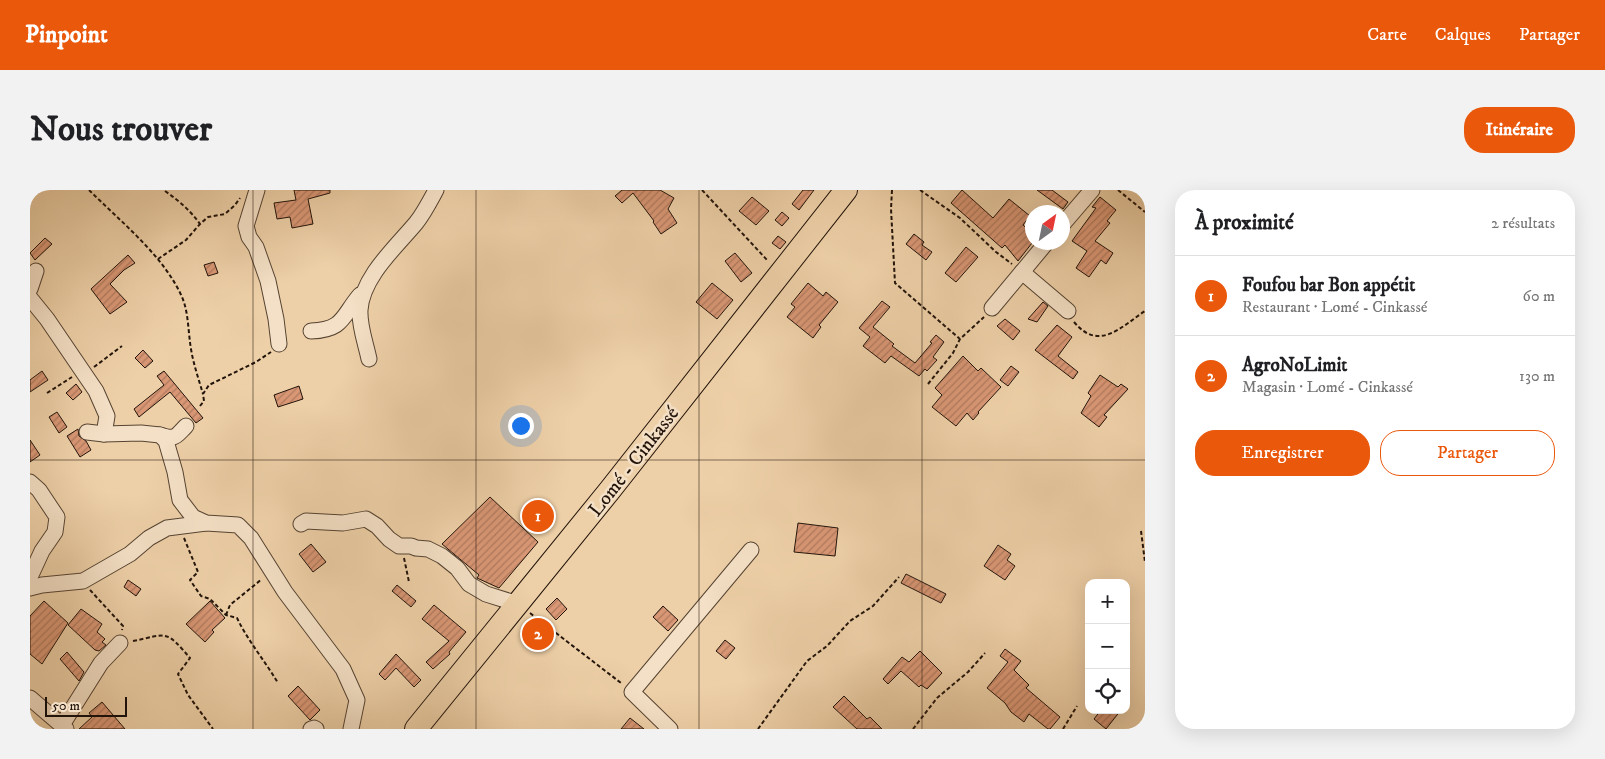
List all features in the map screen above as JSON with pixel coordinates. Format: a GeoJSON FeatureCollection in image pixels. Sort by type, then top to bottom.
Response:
{"type":"FeatureCollection","features":[{"type":"Feature","properties":{"kind":"highway","name":"Lomé - Cinkassé"},"geometry":{"type":"LineString","coordinates":[[416,729],[610,490],[846,190]]}},
{"type":"Feature","properties":{"kind":"street"},"geometry":{"type":"LineString","coordinates":[[256,190],[246,226],[268,281],[279,344]]}},
{"type":"Feature","properties":{"kind":"street"},"geometry":{"type":"LineString","coordinates":[[311,331],[327,330],[338,324],[387,257],[417,222],[436,190]]}},
{"type":"Feature","properties":{"kind":"street"},"geometry":{"type":"LineString","coordinates":[[1070,216],[1092,190]]}},
{"type":"Feature","properties":{"kind":"street"},"geometry":{"type":"LineString","coordinates":[[992,308],[1040,250]]}},
{"type":"Feature","properties":{"kind":"street"},"geometry":{"type":"LineString","coordinates":[[30,289],[36,271]]}},
{"type":"Feature","properties":{"kind":"street"},"geometry":{"type":"LineString","coordinates":[[1022,272],[1068,311]]}},
{"type":"Feature","properties":{"kind":"street"},"geometry":{"type":"LineString","coordinates":[[366,288],[359,312],[369,360]]}},
{"type":"Feature","properties":{"kind":"street"},"geometry":{"type":"LineString","coordinates":[[30,298],[47,319],[96,391],[106,416],[104,434]]}},
{"type":"Feature","properties":{"kind":"street"},"geometry":{"type":"LineString","coordinates":[[87,432],[104,434],[141,433],[171,438],[181,431],[170,456]]}},
{"type":"Feature","properties":{"kind":"street"},"geometry":{"type":"LineString","coordinates":[[160,435],[166,441],[180,500],[193,517],[206,523]]}},
{"type":"Feature","properties":{"kind":"street"},"geometry":{"type":"LineString","coordinates":[[30,482],[39,490],[57,517],[55,532],[42,551],[30,576]]}},
{"type":"Feature","properties":{"kind":"street"},"geometry":{"type":"LineString","coordinates":[[301,524],[306,521],[344,523],[366,519],[377,526],[388,539],[399,546],[428,549],[435,552],[457,568],[468,584],[486,594],[518,604]]}},
{"type":"Feature","properties":{"kind":"street"},"geometry":{"type":"LineString","coordinates":[[30,588],[83,581],[130,554],[149,538],[168,528],[206,523],[238,525],[251,538],[302,616],[343,669],[357,700],[351,729]]}},
{"type":"Feature","properties":{"kind":"street"},"geometry":{"type":"LineString","coordinates":[[670,729],[632,692],[751,550]]}},
{"type":"Feature","properties":{"kind":"street"},"geometry":{"type":"LineString","coordinates":[[30,698],[64,727],[101,663],[120,643]]}},
{"type":"Feature","properties":{"kind":"street"},"geometry":{"type":"LineString","coordinates":[[311,729],[316,729]]}},
{"type":"Feature","properties":{"kind":"path"},"geometry":{"type":"LineString","coordinates":[[89,190],[116,214],[157,260],[170,276],[183,298],[194,365],[204,394],[204,400],[200,406]]}},
{"type":"Feature","properties":{"kind":"path"},"geometry":{"type":"LineString","coordinates":[[702,190],[780,274]]}},
{"type":"Feature","properties":{"kind":"path"},"geometry":{"type":"LineString","coordinates":[[892,190],[891,209],[895,283],[960,339]]}},
{"type":"Feature","properties":{"kind":"path"},"geometry":{"type":"LineString","coordinates":[[920,190],[960,218],[996,252],[1022,272]]}},
{"type":"Feature","properties":{"kind":"path"},"geometry":{"type":"LineString","coordinates":[[1118,190],[1145,212]]}},
{"type":"Feature","properties":{"kind":"path"},"geometry":{"type":"LineString","coordinates":[[165,191],[178,200],[200,224]]}},
{"type":"Feature","properties":{"kind":"path"},"geometry":{"type":"LineString","coordinates":[[157,260],[186,240],[208,217],[225,214],[240,198]]}},
{"type":"Feature","properties":{"kind":"path"},"geometry":{"type":"LineString","coordinates":[[928,384],[953,353],[960,339],[992,308]]}},
{"type":"Feature","properties":{"kind":"path"},"geometry":{"type":"LineString","coordinates":[[1068,311],[1075,324],[1099,337],[1114,333],[1145,311]]}},
{"type":"Feature","properties":{"kind":"path"},"geometry":{"type":"LineString","coordinates":[[204,394],[209,384],[256,362],[279,344]]}},
{"type":"Feature","properties":{"kind":"path"},"geometry":{"type":"LineString","coordinates":[[181,526],[198,572],[190,580],[201,596],[210,599],[226,615],[237,618],[244,632],[278,683]]}},
{"type":"Feature","properties":{"kind":"path"},"geometry":{"type":"LineString","coordinates":[[1141,531],[1145,562]]}},
{"type":"Feature","properties":{"kind":"path"},"geometry":{"type":"LineString","coordinates":[[403,546],[409,582]]}},
{"type":"Feature","properties":{"kind":"path"},"geometry":{"type":"LineString","coordinates":[[226,615],[230,605],[271,571]]}},
{"type":"Feature","properties":{"kind":"path"},"geometry":{"type":"LineString","coordinates":[[758,729],[807,661],[827,646],[850,621],[873,606],[899,577]]}},
{"type":"Feature","properties":{"kind":"path"},"geometry":{"type":"LineString","coordinates":[[83,581],[123,626],[120,643],[162,635],[174,639],[190,658],[178,674],[188,696],[213,729]]}},
{"type":"Feature","properties":{"kind":"path"},"geometry":{"type":"LineString","coordinates":[[518,604],[632,692]]}},
{"type":"Feature","properties":{"kind":"path"},"geometry":{"type":"LineString","coordinates":[[913,729],[937,698],[968,672],[985,652]]}},
{"type":"Feature","properties":{"kind":"path"},"geometry":{"type":"LineString","coordinates":[[1063,729],[1077,706]]}},
{"type":"Feature","properties":{"kind":"building"},"geometry":{"type":"Polygon","coordinates":[[[294,190],[330,190],[330,193],[308,199],[313,224],[292,228],[290,217],[277,219],[274,203],[296,200],[294,190]]]}},
{"type":"Feature","properties":{"kind":"building"},"geometry":{"type":"Polygon","coordinates":[[[622,190],[660,190],[674,198],[668,209],[677,223],[661,234],[654,221],[633,193],[622,203],[615,196],[622,190]]]}},
{"type":"Feature","properties":{"kind":"building"},"geometry":{"type":"Polygon","coordinates":[[[803,190],[814,190],[799,210],[792,204],[803,190]]]}},
{"type":"Feature","properties":{"kind":"building"},"geometry":{"type":"Polygon","coordinates":[[[962,190],[993,218],[1009,199],[1025,212],[1025,222],[1023,225],[1025,227],[1025,250],[1027,250],[1018,261],[1005,245],[1002,248],[951,203],[962,190]]]}},
{"type":"Feature","properties":{"kind":"building"},"geometry":{"type":"Polygon","coordinates":[[[1037,190],[1052,190],[1068,202],[1066,205],[1058,205],[1037,190]]]}},
{"type":"Feature","properties":{"kind":"building"},"geometry":{"type":"Polygon","coordinates":[[[752,197],[769,211],[756,225],[739,211],[752,197]]]}},
{"type":"Feature","properties":{"kind":"building"},"geometry":{"type":"Polygon","coordinates":[[[1100,197],[1116,210],[1107,221],[1110,223],[1095,241],[1113,253],[1106,264],[1101,260],[1089,277],[1076,268],[1087,251],[1072,241],[1096,208],[1092,207],[1100,197]]]}},
{"type":"Feature","properties":{"kind":"building"},"geometry":{"type":"Polygon","coordinates":[[[782,212],[789,218],[782,226],[775,220],[782,212]]]}},
{"type":"Feature","properties":{"kind":"building"},"geometry":{"type":"Polygon","coordinates":[[[914,234],[924,242],[922,245],[932,252],[926,260],[906,244],[914,234]]]}},
{"type":"Feature","properties":{"kind":"building"},"geometry":{"type":"Polygon","coordinates":[[[778,236],[786,242],[780,249],[772,243],[778,236]]]}},
{"type":"Feature","properties":{"kind":"building"},"geometry":{"type":"Polygon","coordinates":[[[45,238],[52,244],[35,260],[30,253],[45,238]]]}},
{"type":"Feature","properties":{"kind":"building"},"geometry":{"type":"Polygon","coordinates":[[[966,247],[978,257],[956,282],[945,273],[966,247]]]}},
{"type":"Feature","properties":{"kind":"building"},"geometry":{"type":"Polygon","coordinates":[[[735,253],[752,273],[741,282],[725,261],[735,253]]]}},
{"type":"Feature","properties":{"kind":"building"},"geometry":{"type":"Polygon","coordinates":[[[128,255],[135,263],[124,270],[110,284],[127,302],[110,314],[91,289],[128,255]]]}},
{"type":"Feature","properties":{"kind":"building"},"geometry":{"type":"Polygon","coordinates":[[[214,262],[218,273],[208,276],[204,265],[214,262]]]}},
{"type":"Feature","properties":{"kind":"building"},"geometry":{"type":"Polygon","coordinates":[[[712,283],[733,300],[717,319],[696,302],[712,283]]]}},
{"type":"Feature","properties":{"kind":"building"},"geometry":{"type":"Polygon","coordinates":[[[808,283],[823,296],[826,292],[838,302],[819,325],[821,327],[813,338],[787,317],[795,307],[791,304],[808,283]]]}},
{"type":"Feature","properties":{"kind":"building"},"geometry":{"type":"Polygon","coordinates":[[[882,301],[890,307],[873,327],[894,344],[892,346],[915,363],[932,343],[930,342],[936,335],[944,342],[933,357],[937,360],[927,371],[925,369],[919,376],[891,356],[885,363],[863,346],[870,337],[859,328],[882,301]]]}},
{"type":"Feature","properties":{"kind":"building"},"geometry":{"type":"Polygon","coordinates":[[[1043,302],[1048,306],[1037,322],[1028,319],[1043,302]]]}},
{"type":"Feature","properties":{"kind":"building"},"geometry":{"type":"Polygon","coordinates":[[[1005,319],[1020,331],[1013,340],[997,326],[1005,319]]]}},
{"type":"Feature","properties":{"kind":"building"},"geometry":{"type":"Polygon","coordinates":[[[1057,325],[1072,337],[1058,356],[1078,372],[1073,379],[1035,350],[1057,325]]]}},
{"type":"Feature","properties":{"kind":"building"},"geometry":{"type":"Polygon","coordinates":[[[143,350],[153,361],[145,368],[135,358],[143,350]]]}},
{"type":"Feature","properties":{"kind":"building"},"geometry":{"type":"Polygon","coordinates":[[[963,356],[978,371],[981,368],[1001,387],[973,420],[967,413],[956,426],[932,407],[942,395],[935,388],[963,356]]]}},
{"type":"Feature","properties":{"kind":"building"},"geometry":{"type":"Polygon","coordinates":[[[1011,366],[1019,372],[1008,386],[1000,380],[1011,366]]]}},
{"type":"Feature","properties":{"kind":"building"},"geometry":{"type":"Polygon","coordinates":[[[42,371],[48,380],[30,392],[30,380],[42,371]]]}},
{"type":"Feature","properties":{"kind":"building"},"geometry":{"type":"Polygon","coordinates":[[[164,371],[203,418],[196,423],[170,392],[139,417],[134,409],[164,385],[157,376],[164,371]]]}},
{"type":"Feature","properties":{"kind":"building"},"geometry":{"type":"Polygon","coordinates":[[[1100,375],[1118,387],[1121,384],[1128,389],[1104,415],[1107,417],[1099,427],[1081,413],[1091,396],[1088,393],[1100,375]]]}},
{"type":"Feature","properties":{"kind":"building"},"geometry":{"type":"Polygon","coordinates":[[[76,384],[82,392],[73,400],[66,393],[76,384]]]}},
{"type":"Feature","properties":{"kind":"building"},"geometry":{"type":"Polygon","coordinates":[[[299,386],[303,399],[278,407],[274,395],[299,386]]]}},
{"type":"Feature","properties":{"kind":"building"},"geometry":{"type":"Polygon","coordinates":[[[57,412],[67,427],[59,433],[49,417],[57,412]]]}},
{"type":"Feature","properties":{"kind":"building"},"geometry":{"type":"Polygon","coordinates":[[[78,429],[79,436],[86,441],[91,450],[80,457],[67,436],[78,429]]]}},
{"type":"Feature","properties":{"kind":"building"},"geometry":{"type":"Polygon","coordinates":[[[30,440],[40,455],[30,462],[30,440]]]}},
{"type":"Feature","properties":{"kind":"building"},"geometry":{"type":"Polygon","coordinates":[[[490,497],[538,542],[499,588],[477,578],[479,575],[442,544],[490,497]]]}},
{"type":"Feature","properties":{"kind":"building"},"geometry":{"type":"Polygon","coordinates":[[[798,523],[838,528],[835,556],[794,552],[798,523]]]}},
{"type":"Feature","properties":{"kind":"building"},"geometry":{"type":"Polygon","coordinates":[[[311,544],[326,562],[313,572],[299,554],[311,544]]]}},
{"type":"Feature","properties":{"kind":"building"},"geometry":{"type":"Polygon","coordinates":[[[998,545],[1011,554],[1007,560],[1015,566],[1005,580],[984,566],[998,545]]]}},
{"type":"Feature","properties":{"kind":"building"},"geometry":{"type":"Polygon","coordinates":[[[906,574],[946,594],[941,603],[901,583],[906,574]]]}},
{"type":"Feature","properties":{"kind":"building"},"geometry":{"type":"Polygon","coordinates":[[[128,580],[141,589],[136,596],[124,587],[128,580]]]}},
{"type":"Feature","properties":{"kind":"building"},"geometry":{"type":"Polygon","coordinates":[[[397,585],[416,601],[411,607],[392,591],[397,585]]]}},
{"type":"Feature","properties":{"kind":"building"},"geometry":{"type":"Polygon","coordinates":[[[557,598],[567,609],[556,620],[546,609],[557,598]]]}},
{"type":"Feature","properties":{"kind":"building"},"geometry":{"type":"Polygon","coordinates":[[[44,601],[68,623],[42,664],[30,654],[30,616],[44,601]]]}},
{"type":"Feature","properties":{"kind":"building"},"geometry":{"type":"Polygon","coordinates":[[[210,601],[225,618],[212,630],[214,632],[205,642],[186,624],[210,601]]]}},
{"type":"Feature","properties":{"kind":"building"},"geometry":{"type":"Polygon","coordinates":[[[434,605],[466,632],[449,652],[450,654],[433,669],[426,662],[449,641],[422,619],[434,605]]]}},
{"type":"Feature","properties":{"kind":"building"},"geometry":{"type":"Polygon","coordinates":[[[663,606],[678,620],[668,631],[653,617],[663,606]]]}},
{"type":"Feature","properties":{"kind":"building"},"geometry":{"type":"Polygon","coordinates":[[[81,609],[102,624],[97,632],[105,639],[102,642],[106,645],[99,651],[95,650],[68,625],[81,609]]]}},
{"type":"Feature","properties":{"kind":"building"},"geometry":{"type":"Polygon","coordinates":[[[725,640],[735,648],[726,659],[716,651],[725,640]]]}},
{"type":"Feature","properties":{"kind":"building"},"geometry":{"type":"Polygon","coordinates":[[[1005,649],[1021,661],[1014,670],[1029,685],[1026,688],[1060,717],[1050,729],[1029,714],[1024,722],[987,688],[1008,662],[1000,656],[1005,649]]]}},
{"type":"Feature","properties":{"kind":"building"},"geometry":{"type":"Polygon","coordinates":[[[920,651],[942,673],[927,689],[921,685],[919,687],[901,671],[888,684],[883,679],[902,657],[909,662],[920,651]]]}},
{"type":"Feature","properties":{"kind":"building"},"geometry":{"type":"Polygon","coordinates":[[[67,652],[84,672],[79,681],[60,659],[67,652]]]}},
{"type":"Feature","properties":{"kind":"building"},"geometry":{"type":"Polygon","coordinates":[[[396,654],[421,680],[414,687],[396,668],[385,680],[379,674],[396,654]]]}},
{"type":"Feature","properties":{"kind":"building"},"geometry":{"type":"Polygon","coordinates":[[[298,686],[320,710],[310,720],[288,696],[298,686]]]}},
{"type":"Feature","properties":{"kind":"building"},"geometry":{"type":"Polygon","coordinates":[[[844,696],[867,719],[870,717],[882,729],[857,729],[833,707],[844,696]]]}},
{"type":"Feature","properties":{"kind":"building"},"geometry":{"type":"Polygon","coordinates":[[[102,702],[125,729],[79,729],[92,717],[89,713],[102,702]]]}},
{"type":"Feature","properties":{"kind":"building"},"geometry":{"type":"Polygon","coordinates":[[[1098,714],[1118,714],[1106,729],[1094,719],[1098,714]]]}},
{"type":"Feature","properties":{"kind":"building"},"geometry":{"type":"Polygon","coordinates":[[[630,718],[644,729],[621,729],[630,718]]]}},
{"type":"Feature","properties":{"kind":"place","name":"Foufou bar Bon appétit"},"geometry":{"type":"Point","coordinates":[538,516]}},
{"type":"Feature","properties":{"kind":"place","name":"AgroNoLimit"},"geometry":{"type":"Point","coordinates":[538,634]}}]}
